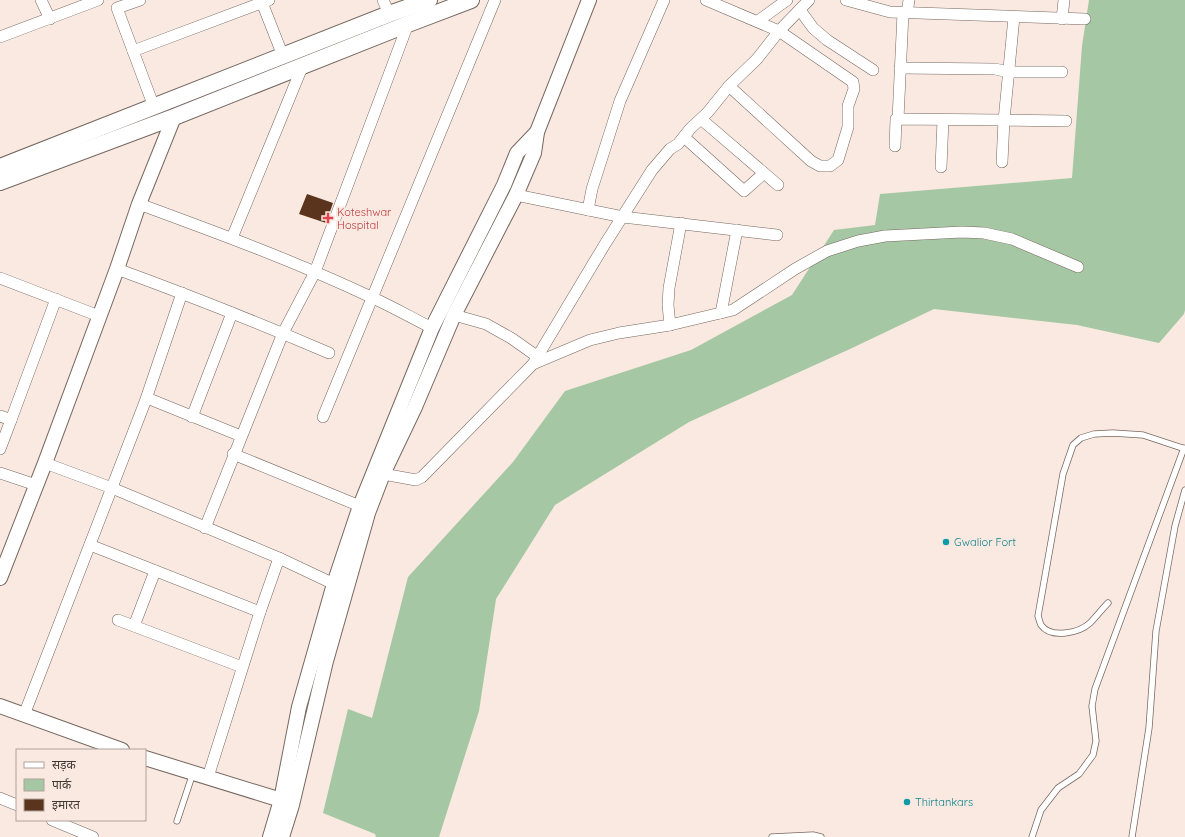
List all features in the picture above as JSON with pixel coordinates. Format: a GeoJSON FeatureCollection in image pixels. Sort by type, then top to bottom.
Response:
{"type":"FeatureCollection","features":[{"type":"Feature","properties":{"kind":"main road"},"geometry":{"type":"LineString","coordinates":[[0,168],[284,56],[386,7],[429,0]]}},
{"type":"Feature","properties":{"kind":"main road"},"geometry":{"type":"LineString","coordinates":[[0,182],[174,117],[471,0]]}},
{"type":"Feature","properties":{"kind":"street"},"geometry":{"type":"LineString","coordinates":[[41,0],[50,19]]}},
{"type":"Feature","properties":{"kind":"street"},"geometry":{"type":"LineString","coordinates":[[70,12],[71,0]]}},
{"type":"Feature","properties":{"kind":"street"},"geometry":{"type":"LineString","coordinates":[[0,37],[70,12],[98,0]]}},
{"type":"Feature","properties":{"kind":"street"},"geometry":{"type":"LineString","coordinates":[[140,0],[116,4],[154,108]]}},
{"type":"Feature","properties":{"kind":"street"},"geometry":{"type":"LineString","coordinates":[[323,417],[495,0]]}},
{"type":"Feature","properties":{"kind":"street"},"geometry":{"type":"LineString","coordinates":[[270,837],[286,802],[368,513],[383,474],[415,407],[454,315],[516,195],[534,153],[537,132],[589,0]]}},
{"type":"Feature","properties":{"kind":"street"},"geometry":{"type":"LineString","coordinates":[[588,210],[592,189],[620,101],[664,0]]}},
{"type":"Feature","properties":{"kind":"street"},"geometry":{"type":"LineString","coordinates":[[706,0],[779,31],[852,82],[854,89],[848,106],[848,127],[838,160],[830,166],[820,166],[811,162],[729,86]]}},
{"type":"Feature","properties":{"kind":"street"},"geometry":{"type":"LineString","coordinates":[[758,21],[787,0]]}},
{"type":"Feature","properties":{"kind":"street"},"geometry":{"type":"LineString","coordinates":[[383,474],[416,480],[422,477],[535,360],[652,170],[670,149],[678,144],[701,120],[729,86],[757,59],[779,31],[810,0]]}},
{"type":"Feature","properties":{"kind":"street"},"geometry":{"type":"LineString","coordinates":[[846,0],[890,12],[1085,19]]}},
{"type":"Feature","properties":{"kind":"street"},"geometry":{"type":"LineString","coordinates":[[895,146],[905,13],[909,0]]}},
{"type":"Feature","properties":{"kind":"street"},"geometry":{"type":"LineString","coordinates":[[1062,19],[1064,0]]}},
{"type":"Feature","properties":{"kind":"street"},"geometry":{"type":"LineString","coordinates":[[134,51],[264,1],[284,56]]}},
{"type":"Feature","properties":{"kind":"street"},"geometry":{"type":"LineString","coordinates":[[800,10],[813,28],[872,70]]}},
{"type":"Feature","properties":{"kind":"street"},"geometry":{"type":"LineString","coordinates":[[1002,162],[1004,120],[1014,17]]}},
{"type":"Feature","properties":{"kind":"street"},"geometry":{"type":"LineString","coordinates":[[205,528],[233,454],[283,333],[315,272],[408,24]]}},
{"type":"Feature","properties":{"kind":"street"},"geometry":{"type":"LineString","coordinates":[[232,238],[304,65]]}},
{"type":"Feature","properties":{"kind":"street"},"geometry":{"type":"LineString","coordinates":[[900,68],[995,69],[1009,72],[1062,72]]}},
{"type":"Feature","properties":{"kind":"street"},"geometry":{"type":"LineString","coordinates":[[0,578],[45,463],[139,204],[174,117]]}},
{"type":"Feature","properties":{"kind":"street"},"geometry":{"type":"LineString","coordinates":[[898,119],[1066,121]]}},
{"type":"Feature","properties":{"kind":"street"},"geometry":{"type":"LineString","coordinates":[[701,120],[778,185]]}},
{"type":"Feature","properties":{"kind":"street"},"geometry":{"type":"LineString","coordinates":[[941,167],[943,120]]}},
{"type":"Feature","properties":{"kind":"street"},"geometry":{"type":"LineString","coordinates":[[282,837],[300,707],[334,584],[360,506],[374,468],[432,328],[504,185],[516,153],[537,132]]}},
{"type":"Feature","properties":{"kind":"street"},"geometry":{"type":"LineString","coordinates":[[684,137],[744,191],[764,173]]}},
{"type":"Feature","properties":{"kind":"street"},"geometry":{"type":"LineString","coordinates":[[516,195],[623,216],[777,235]]}},
{"type":"Feature","properties":{"kind":"street"},"geometry":{"type":"LineString","coordinates":[[139,204],[232,238],[315,272],[373,298],[432,328]]}},
{"type":"Feature","properties":{"kind":"street"},"geometry":{"type":"LineString","coordinates":[[670,325],[668,305],[669,288],[681,223]]}},
{"type":"Feature","properties":{"kind":"street"},"geometry":{"type":"LineString","coordinates":[[721,313],[737,230]]}},
{"type":"Feature","properties":{"kind":"street"},"geometry":{"type":"LineString","coordinates":[[535,360],[590,340],[619,333],[670,325],[733,310],[795,269],[827,251],[858,241],[885,236],[938,233],[984,233],[1012,239],[1078,267]]}},
{"type":"Feature","properties":{"kind":"street"},"geometry":{"type":"LineString","coordinates":[[116,269],[182,293],[329,353]]}},
{"type":"Feature","properties":{"kind":"street"},"geometry":{"type":"LineString","coordinates":[[1,282],[56,299],[99,316]]}},
{"type":"Feature","properties":{"kind":"street"},"geometry":{"type":"LineString","coordinates":[[24,715],[147,398],[182,293]]}},
{"type":"Feature","properties":{"kind":"street"},"geometry":{"type":"LineString","coordinates":[[0,449],[5,418],[56,299]]}},
{"type":"Feature","properties":{"kind":"street"},"geometry":{"type":"LineString","coordinates":[[192,417],[232,313]]}},
{"type":"Feature","properties":{"kind":"street"},"geometry":{"type":"LineString","coordinates":[[454,315],[486,324],[511,338],[535,360]]}},
{"type":"Feature","properties":{"kind":"street"},"geometry":{"type":"LineString","coordinates":[[147,398],[241,436]]}},
{"type":"Feature","properties":{"kind":"street"},"geometry":{"type":"LineString","coordinates":[[233,454],[360,506]]}},
{"type":"Feature","properties":{"kind":"street"},"geometry":{"type":"LineString","coordinates":[[45,463],[112,488],[279,558],[334,584]]}},
{"type":"Feature","properties":{"kind":"street"},"geometry":{"type":"LineString","coordinates":[[0,473],[36,485]]}},
{"type":"Feature","properties":{"kind":"street"},"geometry":{"type":"LineString","coordinates":[[90,545],[260,612]]}},
{"type":"Feature","properties":{"kind":"street"},"geometry":{"type":"LineString","coordinates":[[208,776],[260,612],[279,558]]}},
{"type":"Feature","properties":{"kind":"street"},"geometry":{"type":"LineString","coordinates":[[134,626],[155,571]]}},
{"type":"Feature","properties":{"kind":"street"},"geometry":{"type":"LineString","coordinates":[[118,620],[242,668]]}},
{"type":"Feature","properties":{"kind":"street"},"geometry":{"type":"LineString","coordinates":[[0,706],[119,749]]}},
{"type":"Feature","properties":{"kind":"street"},"geometry":{"type":"LineString","coordinates":[[146,758],[208,776],[286,802]]}},
{"type":"Feature","properties":{"kind":"street"},"geometry":{"type":"LineString","coordinates":[[0,798],[16,805]]}},
{"type":"Feature","properties":{"kind":"street"},"geometry":{"type":"LineString","coordinates":[[54,821],[76,834],[93,837]]}},
{"type":"Feature","properties":{"kind":"lane"},"geometry":{"type":"LineString","coordinates":[[1032,837],[1041,810],[1058,788],[1079,774],[1093,755],[1096,741],[1092,706],[1095,690],[1184,449],[1143,435],[1113,433],[1094,434],[1080,438],[1073,445],[1063,474],[1038,616],[1041,625],[1049,631],[1062,634],[1089,624],[1108,603]]}},
{"type":"Feature","properties":{"kind":"lane"},"geometry":{"type":"LineString","coordinates":[[1132,837],[1149,728],[1156,631],[1175,526],[1185,490]]}},
{"type":"Feature","properties":{"kind":"lane"},"geometry":{"type":"LineString","coordinates":[[177,821],[193,772]]}},
{"type":"Feature","properties":{"kind":"lane"},"geometry":{"type":"LineString","coordinates":[[772,837],[813,835],[821,837]]}},
{"type":"Feature","properties":{"kind":"green space"},"geometry":{"type":"Polygon","coordinates":[[[1089,0],[1185,0],[1185,310],[1184,314],[1159,343],[1077,325],[934,309],[689,422],[555,505],[496,599],[479,711],[439,837],[376,837],[375,834],[323,813],[348,709],[372,718],[408,577],[513,462],[565,391],[691,350],[792,295],[834,230],[875,225],[880,194],[1072,178],[1082,46],[1089,0]]]}},
{"type":"Feature","properties":{"kind":"building"},"geometry":{"type":"Polygon","coordinates":[[[307,194],[333,203],[326,223],[299,214],[307,194]]]}},
{"type":"Feature","properties":{"kind":"place","name":"Koteshwar Hospital"},"geometry":{"type":"Point","coordinates":[328,218]}},
{"type":"Feature","properties":{"kind":"place","name":"Gwalior Fort"},"geometry":{"type":"Point","coordinates":[946,542]}},
{"type":"Feature","properties":{"kind":"place","name":"Thirtankars"},"geometry":{"type":"Point","coordinates":[907,802]}}]}
